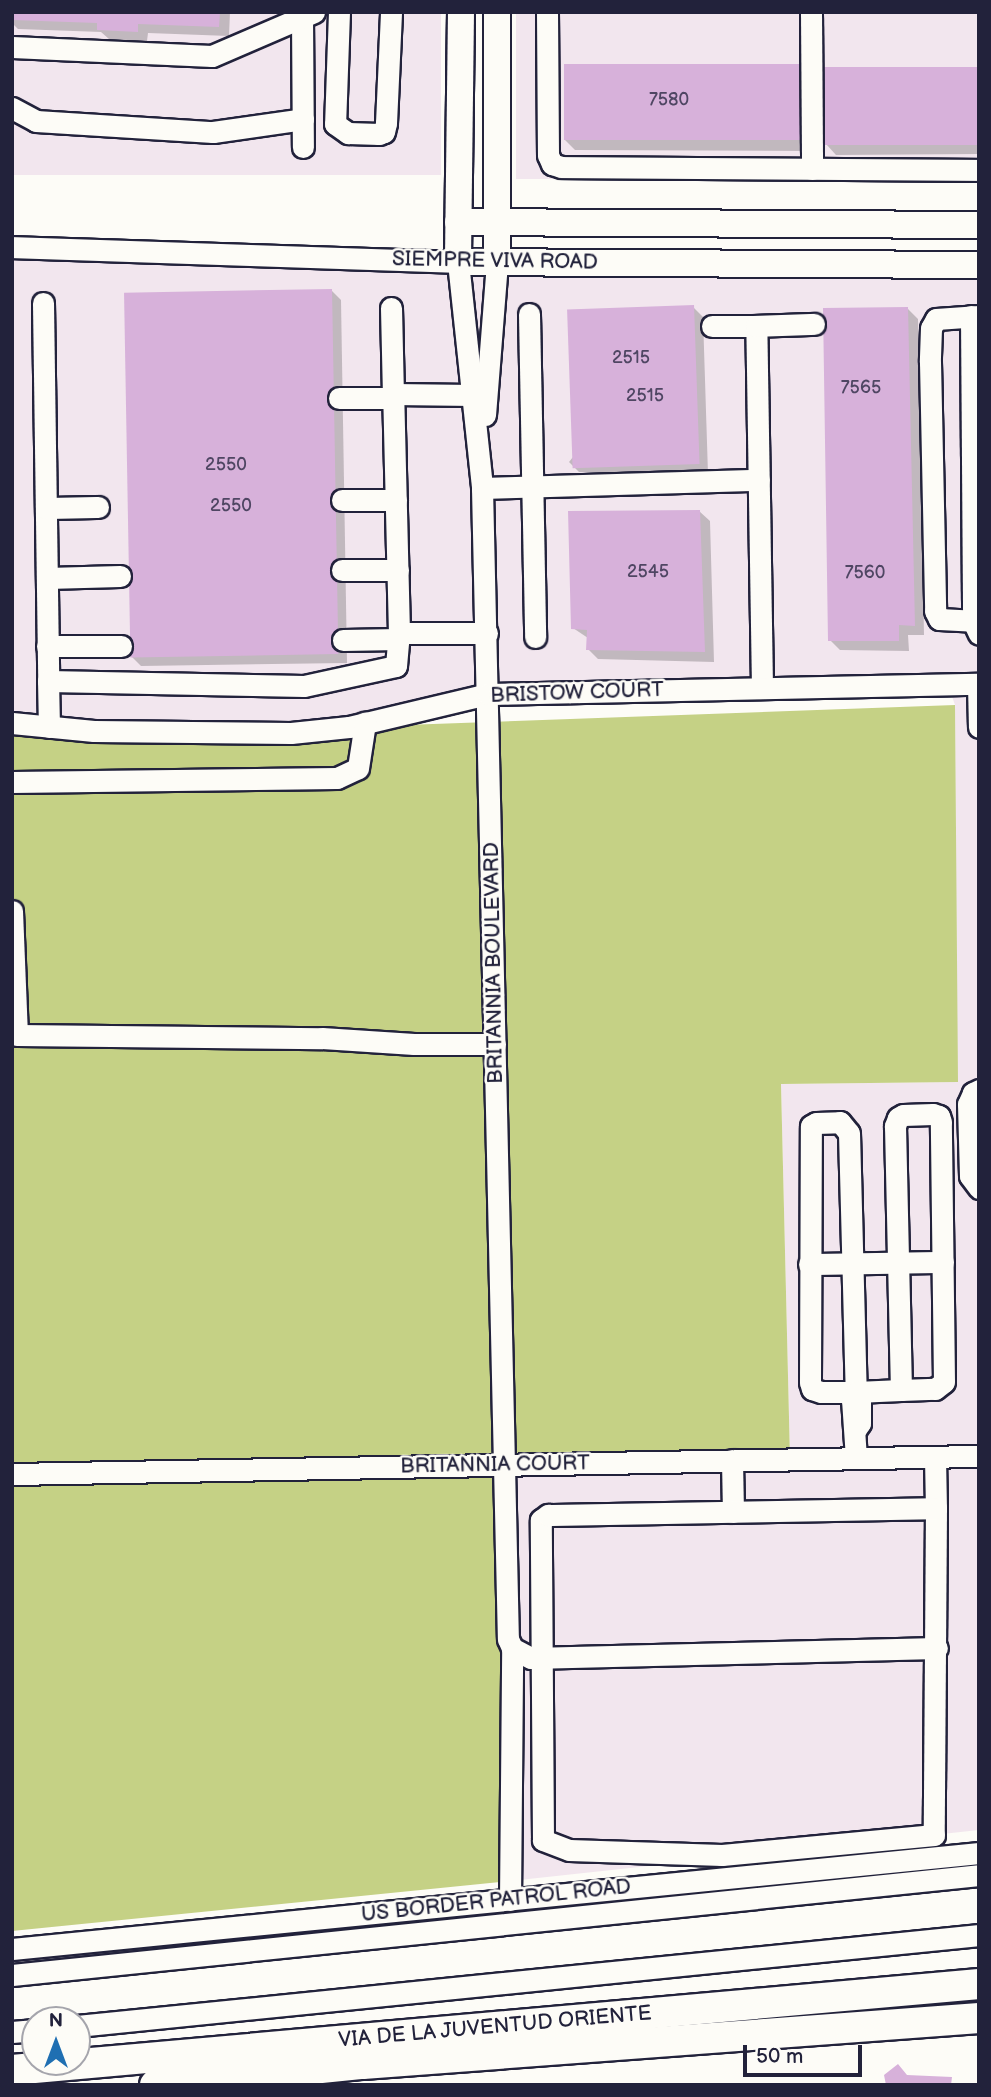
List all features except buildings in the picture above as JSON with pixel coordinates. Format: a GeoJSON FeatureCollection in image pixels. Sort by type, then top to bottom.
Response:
{"type":"FeatureCollection","features":[{"type":"Feature","properties":{"kind":"highway","name":"VIA DE LA JUVENTUD ORIENTE"},"geometry":{"type":"LineString","coordinates":[[155,2085],[979,1984]]}},
{"type":"Feature","properties":{"kind":"highway","name":"VIA DE LA JUVENTUD ORIENTE"},"geometry":{"type":"LineString","coordinates":[[12,2070],[351,2063],[979,2018]]}},
{"type":"Feature","properties":{"kind":"main road","name":"BRITANNIA BOULEVARD"},"geometry":{"type":"LineString","coordinates":[[458,262],[461,12]]}},
{"type":"Feature","properties":{"kind":"main road","name":"BRITANNIA BOULEVARD"},"geometry":{"type":"LineString","coordinates":[[497,12],[497,262]]}},
{"type":"Feature","properties":{"kind":"main road","name":"SIEMPRE VIVA ROAD"},"geometry":{"type":"LineString","coordinates":[[458,222],[979,225]]}},
{"type":"Feature","properties":{"kind":"main road","name":"SIEMPRE VIVA ROAD"},"geometry":{"type":"LineString","coordinates":[[458,262],[979,265]]}},
{"type":"Feature","properties":{"kind":"street"},"geometry":{"type":"LineString","coordinates":[[338,12],[335,124],[348,133],[379,134],[384,132],[386,123],[391,12]]}},
{"type":"Feature","properties":{"kind":"street"},"geometry":{"type":"LineString","coordinates":[[547,12],[548,155],[552,164],[561,167],[979,170]]}},
{"type":"Feature","properties":{"kind":"street"},"geometry":{"type":"LineString","coordinates":[[811,12],[811,169]]}},
{"type":"Feature","properties":{"kind":"street"},"geometry":{"type":"LineString","coordinates":[[12,47],[212,56],[308,15],[303,146]]}},
{"type":"Feature","properties":{"kind":"street"},"geometry":{"type":"LineString","coordinates":[[12,108],[36,121],[213,132],[303,119]]}},
{"type":"Feature","properties":{"kind":"street","name":"SIEMPRE VIVA ROAD"},"geometry":{"type":"LineString","coordinates":[[12,247],[458,262]]}},
{"type":"Feature","properties":{"kind":"street","name":"BRITANNIA BOULEVARD"},"geometry":{"type":"LineString","coordinates":[[458,262],[481,463],[487,633],[505,1617],[512,1648],[510,1900]]}},
{"type":"Feature","properties":{"kind":"street","name":"BRITANNIA BOULEVARD"},"geometry":{"type":"LineString","coordinates":[[481,463],[497,262]]}},
{"type":"Feature","properties":{"kind":"street"},"geometry":{"type":"LineString","coordinates":[[43,303],[48,727]]}},
{"type":"Feature","properties":{"kind":"street"},"geometry":{"type":"LineString","coordinates":[[48,681],[304,686],[396,666],[399,636],[391,308]]}},
{"type":"Feature","properties":{"kind":"street"},"geometry":{"type":"LineString","coordinates":[[529,314],[535,638]]}},
{"type":"Feature","properties":{"kind":"street"},"geometry":{"type":"LineString","coordinates":[[975,316],[976,627],[939,619],[935,611],[930,362],[931,328],[936,319],[975,316]]}},
{"type":"Feature","properties":{"kind":"street"},"geometry":{"type":"LineString","coordinates":[[712,326],[814,324]]}},
{"type":"Feature","properties":{"kind":"street"},"geometry":{"type":"LineString","coordinates":[[756,326],[762,688]]}},
{"type":"Feature","properties":{"kind":"street"},"geometry":{"type":"LineString","coordinates":[[339,398],[474,395]]}},
{"type":"Feature","properties":{"kind":"street"},"geometry":{"type":"LineString","coordinates":[[482,488],[758,480]]}},
{"type":"Feature","properties":{"kind":"street"},"geometry":{"type":"LineString","coordinates":[[342,500],[396,500]]}},
{"type":"Feature","properties":{"kind":"street"},"geometry":{"type":"LineString","coordinates":[[46,508],[98,507]]}},
{"type":"Feature","properties":{"kind":"street"},"geometry":{"type":"LineString","coordinates":[[342,570],[397,570]]}},
{"type":"Feature","properties":{"kind":"street"},"geometry":{"type":"LineString","coordinates":[[47,578],[120,576]]}},
{"type":"Feature","properties":{"kind":"street"},"geometry":{"type":"LineString","coordinates":[[343,640],[487,633]]}},
{"type":"Feature","properties":{"kind":"street"},"geometry":{"type":"LineString","coordinates":[[47,646],[121,646]]}},
{"type":"Feature","properties":{"kind":"street"},"geometry":{"type":"LineString","coordinates":[[979,684],[979,727]]}},
{"type":"Feature","properties":{"kind":"street","name":"BRISTOW COURT"},"geometry":{"type":"LineString","coordinates":[[12,723],[94,732],[291,733],[365,723],[488,694],[979,684]]}},
{"type":"Feature","properties":{"kind":"street"},"geometry":{"type":"LineString","coordinates":[[12,782],[337,778],[358,768],[365,723]]}},
{"type":"Feature","properties":{"kind":"street"},"geometry":{"type":"LineString","coordinates":[[12,911],[17,1035],[322,1038],[414,1044],[495,1044]]}},
{"type":"Feature","properties":{"kind":"street"},"geometry":{"type":"LineString","coordinates":[[979,1090],[973,1093],[968,1104],[970,1176],[979,1188]]}},
{"type":"Feature","properties":{"kind":"street"},"geometry":{"type":"LineString","coordinates":[[856,1458],[856,1429],[860,1423],[860,1408],[856,1392],[849,1133],[840,1122],[816,1123],[811,1126],[808,1135],[812,1389],[856,1392],[901,1391],[934,1390],[944,1382],[941,1122],[939,1116],[933,1114],[903,1115],[898,1118],[895,1126],[901,1391]]}},
{"type":"Feature","properties":{"kind":"street"},"geometry":{"type":"LineString","coordinates":[[809,1265],[943,1262]]}},
{"type":"Feature","properties":{"kind":"street","name":"BRITANNIA COURT"},"geometry":{"type":"LineString","coordinates":[[12,1474],[979,1456]]}},
{"type":"Feature","properties":{"kind":"street"},"geometry":{"type":"LineString","coordinates":[[934,1457],[936,1508],[937,1648],[934,1835],[722,1855],[569,1850],[543,1840],[541,1520],[548,1516],[936,1508]]}},
{"type":"Feature","properties":{"kind":"street"},"geometry":{"type":"LineString","coordinates":[[732,1461],[733,1512]]}},
{"type":"Feature","properties":{"kind":"street"},"geometry":{"type":"LineString","coordinates":[[512,1648],[531,1658],[541,1658],[937,1648]]}},
{"type":"Feature","properties":{"kind":"street","name":"US BORDER PATROL ROAD"},"geometry":{"type":"LineString","coordinates":[[12,1949],[979,1853]]}},
{"type":"Feature","properties":{"kind":"street"},"geometry":{"type":"LineString","coordinates":[[12,1975],[979,1875]]}},
{"type":"Feature","properties":{"kind":"street"},"geometry":{"type":"LineString","coordinates":[[91,2024],[979,1935]]}},
{"type":"Feature","properties":{"kind":"shaded area"},"geometry":{"type":"Polygon","coordinates":[[[12,12],[441,12],[441,175],[12,175],[12,12]]]}},
{"type":"Feature","properties":{"kind":"shaded area"},"geometry":{"type":"Polygon","coordinates":[[[516,12],[979,12],[979,179],[516,179],[516,12]]]}},
{"type":"Feature","properties":{"kind":"shaded area"},"geometry":{"type":"Polygon","coordinates":[[[12,247],[979,278],[979,1830],[510,1881],[504,1464],[790,1459],[781,1084],[957,1082],[955,705],[948,685],[488,694],[349,727],[12,723],[12,247]]]}},
{"type":"Feature","properties":{"kind":"green space"},"geometry":{"type":"Polygon","coordinates":[[[955,705],[958,1082],[781,1084],[790,1459],[504,1465],[510,1881],[12,1931],[12,723],[349,727],[955,705]]]}}]}
